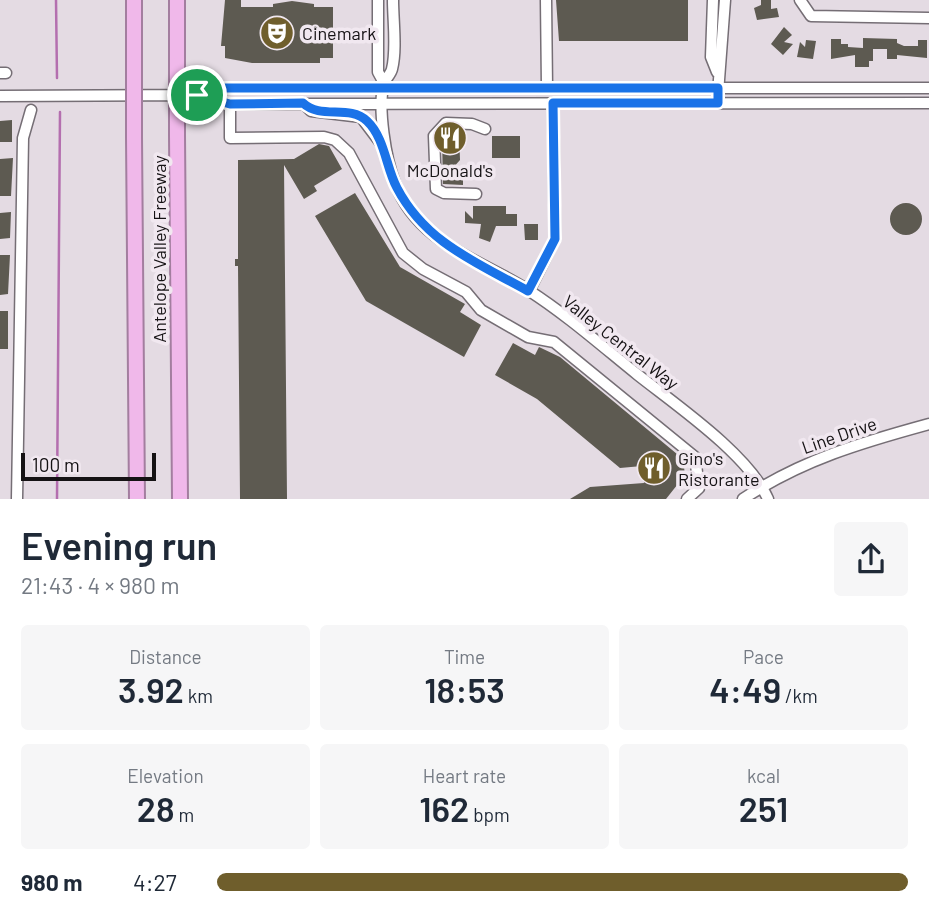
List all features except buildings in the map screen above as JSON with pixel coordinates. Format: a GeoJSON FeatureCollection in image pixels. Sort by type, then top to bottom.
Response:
{"type":"FeatureCollection","features":[{"type":"Feature","properties":{"kind":"highway","name":"Antelope Valley Freeway"},"geometry":{"type":"LineString","coordinates":[[134,0],[137,499]]}},
{"type":"Feature","properties":{"kind":"highway","name":"Antelope Valley Freeway"},"geometry":{"type":"LineString","coordinates":[[177,0],[180,499]]}},
{"type":"Feature","properties":{"kind":"street","name":"Valley Central Way"},"geometry":{"type":"LineString","coordinates":[[378,0],[378,72],[384,86],[386,150],[395,184],[410,211],[428,232],[446,246],[528,291],[692,419],[739,460],[762,486],[768,499]]}},
{"type":"Feature","properties":{"kind":"street","name":"Valley Central Way"},"geometry":{"type":"LineString","coordinates":[[384,86],[392,70],[393,0]]}},
{"type":"Feature","properties":{"kind":"street"},"geometry":{"type":"LineString","coordinates":[[546,0],[547,88]]}},
{"type":"Feature","properties":{"kind":"street"},"geometry":{"type":"LineString","coordinates":[[713,0],[711,57],[717,73],[718,103]]}},
{"type":"Feature","properties":{"kind":"street"},"geometry":{"type":"LineString","coordinates":[[717,73],[722,56],[725,0]]}},
{"type":"Feature","properties":{"kind":"street"},"geometry":{"type":"LineString","coordinates":[[800,0],[811,16],[929,18]]}},
{"type":"Feature","properties":{"kind":"street"},"geometry":{"type":"LineString","coordinates":[[197,95],[220,88],[384,86],[929,88]]}},
{"type":"Feature","properties":{"kind":"street"},"geometry":{"type":"LineString","coordinates":[[0,96],[197,95],[230,104],[929,103]]}},
{"type":"Feature","properties":{"kind":"street"},"geometry":{"type":"LineString","coordinates":[[303,103],[311,111],[361,117],[370,124],[377,140],[386,150]]}},
{"type":"Feature","properties":{"kind":"street"},"geometry":{"type":"LineString","coordinates":[[528,291],[555,239],[553,103]]}},
{"type":"Feature","properties":{"kind":"street"},"geometry":{"type":"LineString","coordinates":[[230,104],[230,138],[324,137],[343,145],[403,253],[423,269],[466,292],[481,310],[528,337],[554,342],[695,457],[699,488],[687,499]]}},
{"type":"Feature","properties":{"kind":"street"},"geometry":{"type":"LineString","coordinates":[[17,499],[23,138],[30,110]]}},
{"type":"Feature","properties":{"kind":"street"},"geometry":{"type":"LineString","coordinates":[[476,194],[443,193],[436,189],[435,136],[446,123],[472,124],[485,129]]}},
{"type":"Feature","properties":{"kind":"street","name":"Line Drive"},"geometry":{"type":"LineString","coordinates":[[743,499],[803,463],[863,442],[929,424]]}},
{"type":"Feature","properties":{"kind":"waterway"},"geometry":{"type":"LineString","coordinates":[[56,0],[57,78]]}},
{"type":"Feature","properties":{"kind":"waterway"},"geometry":{"type":"LineString","coordinates":[[57,499],[60,112]]}},
{"type":"Feature","properties":{"kind":"place","name":"Cinemark"},"geometry":{"type":"Point","coordinates":[277,33]}},
{"type":"Feature","properties":{"kind":"place","name":"McDonald's"},"geometry":{"type":"Point","coordinates":[450,138]}},
{"type":"Feature","properties":{"kind":"place","name":"Gino's Ristorante"},"geometry":{"type":"Point","coordinates":[654,468]}},
{"type":"Feature","properties":{"kind":"route"},"geometry":{"type":"LineString","coordinates":[[220,88],[718,88],[718,103],[553,103],[555,239],[528,291],[446,246],[428,232],[410,211],[395,184],[386,150],[377,140],[370,124],[361,117],[352,114],[318,113],[311,111],[303,103],[230,104],[197,95],[220,88]]}}]}
